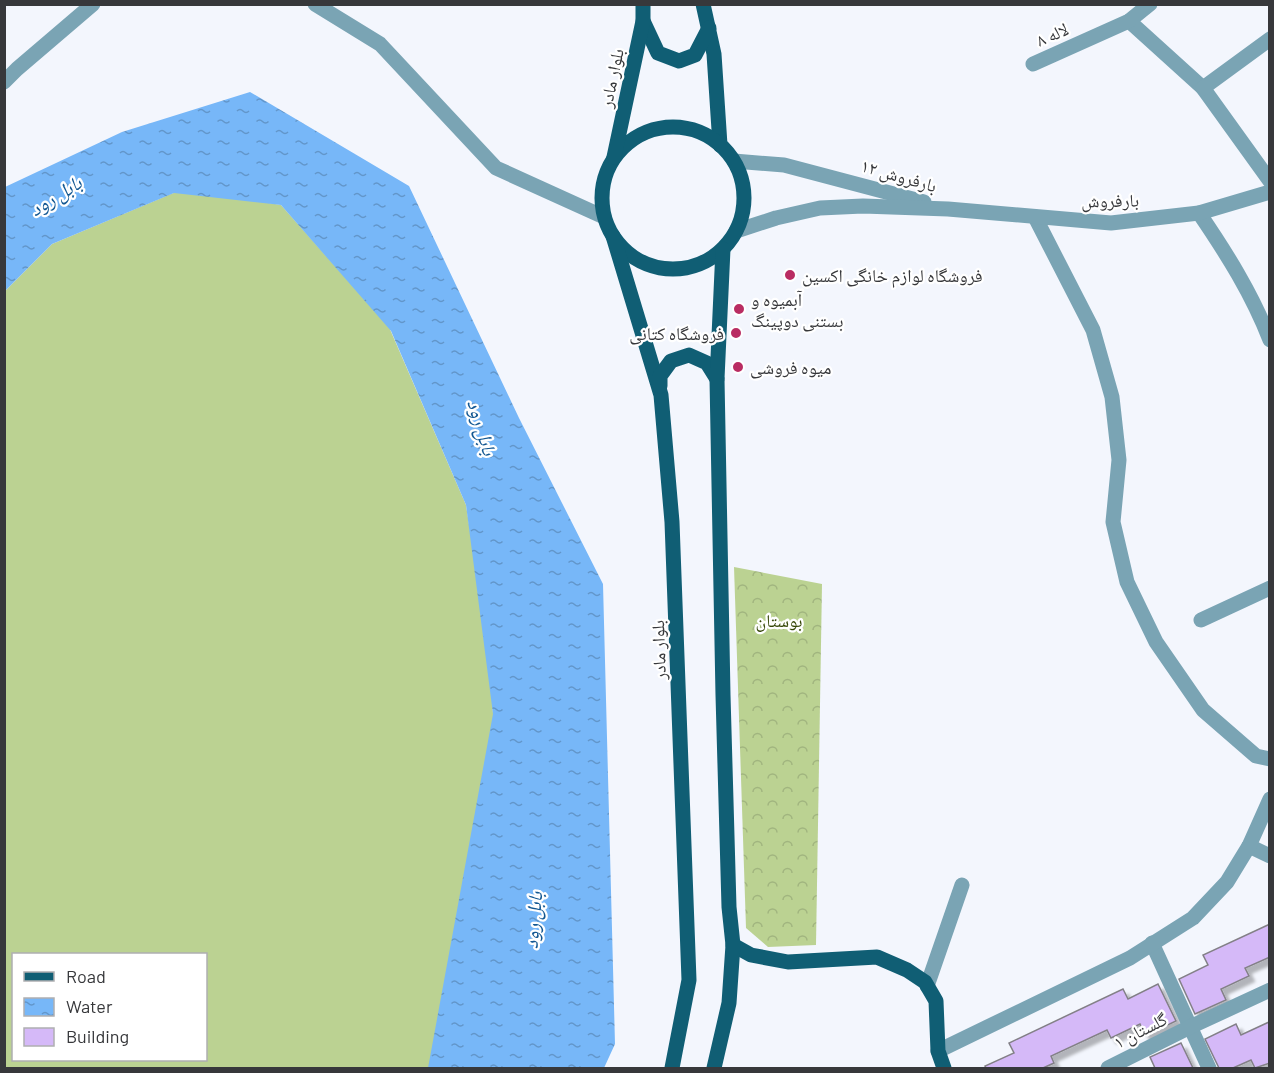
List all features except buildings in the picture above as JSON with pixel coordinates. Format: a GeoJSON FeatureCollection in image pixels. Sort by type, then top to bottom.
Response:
{"type":"FeatureCollection","features":[{"type":"Feature","properties":{"kind":"main road","name":"بلوار مادر"},"geometry":{"type":"LineString","coordinates":[[614,159],[643,21],[643,4]]}},
{"type":"Feature","properties":{"kind":"main road"},"geometry":{"type":"LineString","coordinates":[[703,4],[714,54],[720,145]]}},
{"type":"Feature","properties":{"kind":"main road"},"geometry":{"type":"LineString","coordinates":[[643,21],[658,53],[679,61],[695,55],[709,28]]}},
{"type":"Feature","properties":{"kind":"main road"},"geometry":{"type":"LineString","coordinates":[[673,127],[690,129],[706,135],[720,145],[734,161],[743,184],[744,208],[736,231],[723,249],[706,261],[686,268],[665,269],[635,258],[626,252],[612,236],[604,217],[602,197],[605,177],[614,159],[625,146],[639,136],[656,129],[673,127]]}},
{"type":"Feature","properties":{"kind":"main road","name":"بلوار مادر"},"geometry":{"type":"LineString","coordinates":[[612,236],[661,395],[672,522],[689,980],[672,1068]]}},
{"type":"Feature","properties":{"kind":"main road"},"geometry":{"type":"LineString","coordinates":[[714,1068],[729,1003],[733,945],[729,907],[717,379],[723,249]]}},
{"type":"Feature","properties":{"kind":"main road"},"geometry":{"type":"LineString","coordinates":[[661,395],[660,376],[665,368],[671,361],[689,355],[707,363],[717,379]]}},
{"type":"Feature","properties":{"kind":"main road"},"geometry":{"type":"LineString","coordinates":[[733,945],[751,955],[788,962],[877,957],[908,970],[925,982],[936,1001],[938,1052],[944,1068]]}},
{"type":"Feature","properties":{"kind":"street"},"geometry":{"type":"LineString","coordinates":[[4,82],[16,69],[93,4]]}},
{"type":"Feature","properties":{"kind":"street"},"geometry":{"type":"LineString","coordinates":[[315,4],[380,44],[496,168],[604,217]]}},
{"type":"Feature","properties":{"kind":"street","name":"لاله ۸"},"geometry":{"type":"LineString","coordinates":[[1032,64],[1129,21],[1150,4]]}},
{"type":"Feature","properties":{"kind":"street"},"geometry":{"type":"LineString","coordinates":[[1129,21],[1203,88],[1269,181]]}},
{"type":"Feature","properties":{"kind":"street"},"geometry":{"type":"LineString","coordinates":[[1203,88],[1269,39]]}},
{"type":"Feature","properties":{"kind":"street","name":"بارفروش ۱۲"},"geometry":{"type":"LineString","coordinates":[[734,161],[784,165],[948,209]]}},
{"type":"Feature","properties":{"kind":"street","name":"بارفروش"},"geometry":{"type":"LineString","coordinates":[[948,209],[1111,223],[1199,213],[1269,192]]}},
{"type":"Feature","properties":{"kind":"street","name":"بارفروش ۱۲"},"geometry":{"type":"LineString","coordinates":[[736,231],[776,218],[820,208],[863,206],[948,209]]}},
{"type":"Feature","properties":{"kind":"street"},"geometry":{"type":"LineString","coordinates":[[1199,213],[1232,260],[1257,308],[1269,340]]}},
{"type":"Feature","properties":{"kind":"street"},"geometry":{"type":"LineString","coordinates":[[1035,217],[1093,330],[1112,397],[1119,460],[1113,522],[1127,582],[1156,642],[1203,710],[1256,756],[1269,759]]}},
{"type":"Feature","properties":{"kind":"street"},"geometry":{"type":"LineString","coordinates":[[1201,620],[1269,588]]}},
{"type":"Feature","properties":{"kind":"street"},"geometry":{"type":"LineString","coordinates":[[938,1052],[1130,958],[1193,918],[1227,882],[1250,846],[1269,799]]}},
{"type":"Feature","properties":{"kind":"street"},"geometry":{"type":"LineString","coordinates":[[1250,846],[1269,856]]}},
{"type":"Feature","properties":{"kind":"street"},"geometry":{"type":"LineString","coordinates":[[927,986],[962,885]]}},
{"type":"Feature","properties":{"kind":"street"},"geometry":{"type":"LineString","coordinates":[[1152,943],[1209,1068]]}},
{"type":"Feature","properties":{"kind":"street","name":"گلستان ۱"},"geometry":{"type":"LineString","coordinates":[[1108,1068],[1269,990]]}},
{"type":"Feature","properties":{"kind":"green space"},"geometry":{"type":"Polygon","coordinates":[[[183,189],[281,205],[389,327],[466,505],[488,648],[503,844],[462,1068],[5,1068],[5,291],[52,244],[183,189]]]}},
{"type":"Feature","properties":{"kind":"green space","name":"بوستان"},"geometry":{"type":"Polygon","coordinates":[[[734,567],[822,584],[816,945],[768,947],[746,928],[734,567]]]}},
{"type":"Feature","properties":{"kind":"water","name":"بابل رود"},"geometry":{"type":"Polygon","coordinates":[[[250,92],[409,186],[519,418],[603,584],[615,1044],[604,1068],[428,1068],[493,714],[466,505],[391,331],[281,205],[174,193],[52,244],[5,291],[5,187],[122,132],[250,92]]]}},
{"type":"Feature","properties":{"kind":"place","name":"فروشگاه لوازم خانگی اکسین"},"geometry":{"type":"Point","coordinates":[790,275]}},
{"type":"Feature","properties":{"kind":"place","name":"آبمیوه و بستنی دوپینگ"},"geometry":{"type":"Point","coordinates":[739,309]}},
{"type":"Feature","properties":{"kind":"place","name":"فروشگاه کتانی"},"geometry":{"type":"Point","coordinates":[736,333]}},
{"type":"Feature","properties":{"kind":"place","name":"میوه فروشی"},"geometry":{"type":"Point","coordinates":[738,367]}}]}
